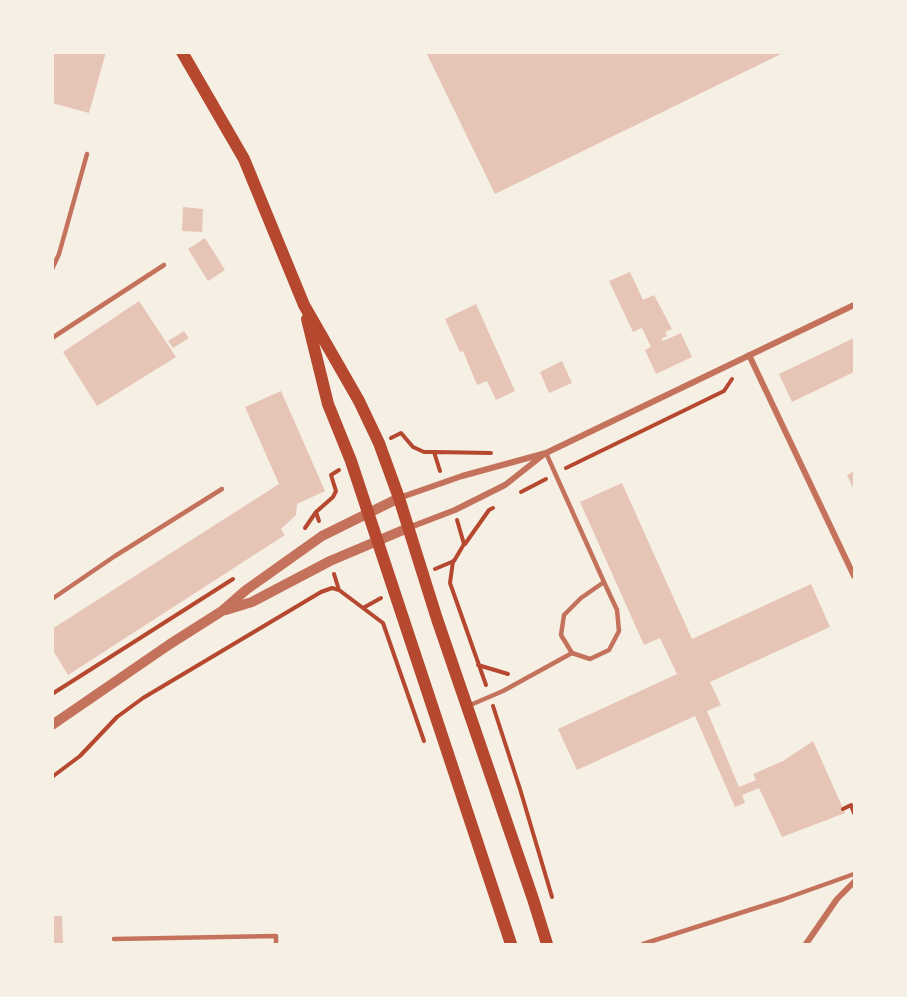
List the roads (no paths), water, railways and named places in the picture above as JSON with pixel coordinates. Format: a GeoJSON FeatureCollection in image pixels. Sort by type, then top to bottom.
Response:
{"type":"FeatureCollection","features":[{"type":"Feature","properties":{"kind":"main road"},"geometry":{"type":"LineString","coordinates":[[182,52],[244,159],[304,305],[359,401],[379,443],[547,944]]}},
{"type":"Feature","properties":{"kind":"main road"},"geometry":{"type":"LineString","coordinates":[[304,305],[328,404],[351,461],[511,945]]}},
{"type":"Feature","properties":{"kind":"street"},"geometry":{"type":"LineString","coordinates":[[52,725],[222,611],[246,590],[322,536],[399,498],[462,476],[546,453],[855,305]]}},
{"type":"Feature","properties":{"kind":"street"},"geometry":{"type":"LineString","coordinates":[[749,355],[854,575]]}},
{"type":"Feature","properties":{"kind":"street"},"geometry":{"type":"LineString","coordinates":[[222,611],[252,602],[315,568],[455,510],[505,485],[546,453]]}},
{"type":"Feature","properties":{"kind":"street"},"geometry":{"type":"LineString","coordinates":[[806,945],[837,899],[855,882]]}},
{"type":"Feature","properties":{"kind":"lane"},"geometry":{"type":"LineString","coordinates":[[52,269],[59,254],[87,154]]}},
{"type":"Feature","properties":{"kind":"lane"},"geometry":{"type":"LineString","coordinates":[[52,338],[164,265]]}},
{"type":"Feature","properties":{"kind":"lane"},"geometry":{"type":"LineString","coordinates":[[546,453],[617,610],[619,631],[609,650],[590,659],[572,653],[561,635],[564,615],[581,598],[604,582]]}},
{"type":"Feature","properties":{"kind":"lane"},"geometry":{"type":"LineString","coordinates":[[52,599],[115,556],[222,489]]}},
{"type":"Feature","properties":{"kind":"lane"},"geometry":{"type":"LineString","coordinates":[[467,706],[490,697],[572,653]]}},
{"type":"Feature","properties":{"kind":"lane"},"geometry":{"type":"LineString","coordinates":[[643,945],[855,874]]}},
{"type":"Feature","properties":{"kind":"lane"},"geometry":{"type":"LineString","coordinates":[[114,939],[276,936],[276,945]]}}]}
